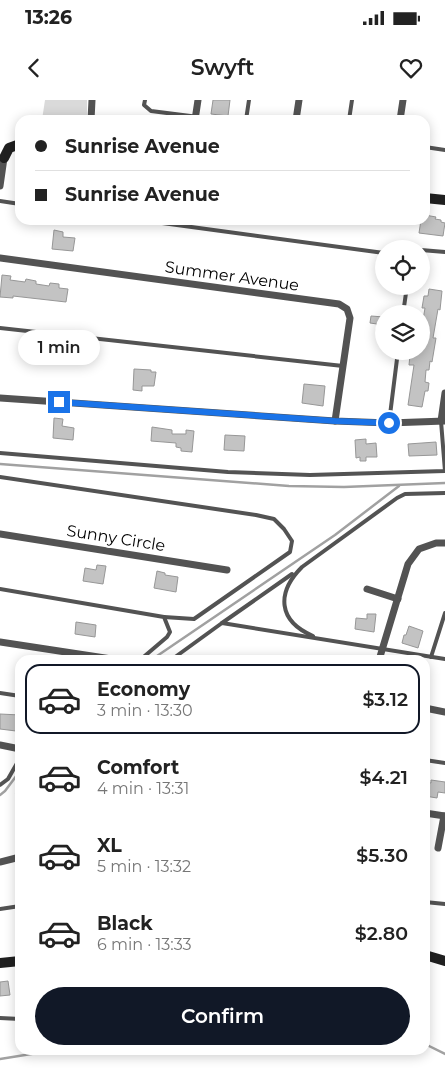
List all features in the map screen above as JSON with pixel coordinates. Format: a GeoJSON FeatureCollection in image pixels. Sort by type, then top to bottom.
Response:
{"type":"FeatureCollection","features":[{"type":"Feature","properties":{"kind":"street"},"geometry":{"type":"LineString","coordinates":[[91,115],[92,100]]}},
{"type":"Feature","properties":{"kind":"street"},"geometry":{"type":"LineString","coordinates":[[196,115],[198,100]]}},
{"type":"Feature","properties":{"kind":"street"},"geometry":{"type":"LineString","coordinates":[[297,115],[299,100]]}},
{"type":"Feature","properties":{"kind":"street"},"geometry":{"type":"LineString","coordinates":[[400,115],[402,100]]}},
{"type":"Feature","properties":{"kind":"street"},"geometry":{"type":"LineString","coordinates":[[0,186],[4,158],[9,148],[15,146]]}},
{"type":"Feature","properties":{"kind":"street"},"geometry":{"type":"LineString","coordinates":[[430,198],[445,200]]}},
{"type":"Feature","properties":{"kind":"street","name":"Summer Avenue"},"geometry":{"type":"LineString","coordinates":[[0,258],[339,304],[347,309],[350,318],[335,421]]}},
{"type":"Feature","properties":{"kind":"street"},"geometry":{"type":"LineString","coordinates":[[0,398],[389,423],[443,421],[445,393]]}},
{"type":"Feature","properties":{"kind":"street","name":"Sunny Circle"},"geometry":{"type":"LineString","coordinates":[[0,534],[227,570]]}},
{"type":"Feature","properties":{"kind":"street"},"geometry":{"type":"LineString","coordinates":[[380,655],[408,564],[419,550],[436,543],[445,543]]}},
{"type":"Feature","properties":{"kind":"street"},"geometry":{"type":"LineString","coordinates":[[367,589],[398,598]]}},
{"type":"Feature","properties":{"kind":"street"},"geometry":{"type":"LineString","coordinates":[[0,642],[85,655]]}},
{"type":"Feature","properties":{"kind":"street"},"geometry":{"type":"LineString","coordinates":[[430,709],[445,712]]}},
{"type":"Feature","properties":{"kind":"street"},"geometry":{"type":"LineString","coordinates":[[0,745],[15,748]]}},
{"type":"Feature","properties":{"kind":"street"},"geometry":{"type":"LineString","coordinates":[[430,814],[445,816],[438,848]]}},
{"type":"Feature","properties":{"kind":"street"},"geometry":{"type":"LineString","coordinates":[[0,862],[15,858]]}},
{"type":"Feature","properties":{"kind":"street"},"geometry":{"type":"LineString","coordinates":[[430,956],[445,961]]}},
{"type":"Feature","properties":{"kind":"street"},"geometry":{"type":"LineString","coordinates":[[0,963],[15,962]]}},
{"type":"Feature","properties":{"kind":"lane"},"geometry":{"type":"LineString","coordinates":[[145,100],[144,104],[151,111],[176,115]]}},
{"type":"Feature","properties":{"kind":"lane"},"geometry":{"type":"LineString","coordinates":[[247,115],[249,100]]}},
{"type":"Feature","properties":{"kind":"lane"},"geometry":{"type":"LineString","coordinates":[[350,115],[352,100]]}},
{"type":"Feature","properties":{"kind":"lane"},"geometry":{"type":"LineString","coordinates":[[430,148],[445,150]]}},
{"type":"Feature","properties":{"kind":"lane"},"geometry":{"type":"LineString","coordinates":[[0,201],[15,203]]}},
{"type":"Feature","properties":{"kind":"lane"},"geometry":{"type":"LineString","coordinates":[[177,225],[375,252]]}},
{"type":"Feature","properties":{"kind":"lane"},"geometry":{"type":"LineString","coordinates":[[430,251],[445,252]]}},
{"type":"Feature","properties":{"kind":"lane"},"geometry":{"type":"LineString","coordinates":[[0,328],[342,366]]}},
{"type":"Feature","properties":{"kind":"lane"},"geometry":{"type":"LineString","coordinates":[[389,423],[397,360]]}},
{"type":"Feature","properties":{"kind":"lane"},"geometry":{"type":"LineString","coordinates":[[0,453],[246,473],[310,475],[445,471],[443,421]]}},
{"type":"Feature","properties":{"kind":"lane"},"geometry":{"type":"LineString","coordinates":[[0,477],[256,515],[274,519],[292,541],[290,552],[194,619],[164,617],[0,589]]}},
{"type":"Feature","properties":{"kind":"lane"},"geometry":{"type":"LineString","coordinates":[[177,655],[405,494],[445,493]]}},
{"type":"Feature","properties":{"kind":"lane"},"geometry":{"type":"LineString","coordinates":[[302,566],[291,578],[285,593],[285,607],[289,619],[300,631],[320,639]]}},
{"type":"Feature","properties":{"kind":"lane"},"geometry":{"type":"LineString","coordinates":[[445,613],[431,657],[445,659]]}},
{"type":"Feature","properties":{"kind":"lane"},"geometry":{"type":"LineString","coordinates":[[146,655],[167,637],[170,632],[164,617]]}},
{"type":"Feature","properties":{"kind":"lane"},"geometry":{"type":"LineString","coordinates":[[222,623],[419,655]]}},
{"type":"Feature","properties":{"kind":"lane"},"geometry":{"type":"LineString","coordinates":[[0,693],[15,695]]}},
{"type":"Feature","properties":{"kind":"lane"},"geometry":{"type":"LineString","coordinates":[[430,761],[445,763]]}},
{"type":"Feature","properties":{"kind":"lane"},"geometry":{"type":"LineString","coordinates":[[0,785],[8,779],[15,767]]}},
{"type":"Feature","properties":{"kind":"lane"},"geometry":{"type":"LineString","coordinates":[[430,902],[445,904]]}},
{"type":"Feature","properties":{"kind":"lane"},"geometry":{"type":"LineString","coordinates":[[0,909],[15,907]]}},
{"type":"Feature","properties":{"kind":"lane"},"geometry":{"type":"LineString","coordinates":[[0,1018],[15,1019]]}},
{"type":"Feature","properties":{"kind":"shaded area"},"geometry":{"type":"Polygon","coordinates":[[[45,100],[87,100],[87,115],[43,115],[45,100]]]}},
{"type":"Feature","properties":{"kind":"building"},"geometry":{"type":"Polygon","coordinates":[[[213,100],[230,100],[228,115],[211,114],[213,100]]]}},
{"type":"Feature","properties":{"kind":"building"},"geometry":{"type":"Polygon","coordinates":[[[430,216],[436,217],[435,219],[445,223],[443,236],[419,233],[420,225],[430,225],[430,216]]]}},
{"type":"Feature","properties":{"kind":"building"},"geometry":{"type":"Polygon","coordinates":[[[54,230],[63,232],[63,237],[75,238],[73,251],[52,249],[54,230]]]}},
{"type":"Feature","properties":{"kind":"building"},"geometry":{"type":"Polygon","coordinates":[[[2,275],[11,276],[10,280],[25,282],[26,279],[36,281],[36,284],[49,286],[50,283],[59,284],[59,288],[68,289],[66,302],[13,296],[13,298],[0,297],[2,275]]]}},
{"type":"Feature","properties":{"kind":"building"},"geometry":{"type":"Polygon","coordinates":[[[430,289],[442,291],[440,310],[438,309],[433,338],[436,338],[432,362],[430,361],[429,370],[426,370],[425,382],[429,383],[428,391],[425,391],[422,407],[408,405],[414,365],[409,365],[410,360],[430,360],[430,305],[422,305],[424,296],[430,295],[430,289]]]}},
{"type":"Feature","properties":{"kind":"building"},"geometry":{"type":"Polygon","coordinates":[[[371,316],[375,316],[375,324],[370,323],[371,316]]]}},
{"type":"Feature","properties":{"kind":"building"},"geometry":{"type":"Polygon","coordinates":[[[134,369],[156,372],[154,386],[142,386],[142,391],[133,390],[134,369]]]}},
{"type":"Feature","properties":{"kind":"building"},"geometry":{"type":"Polygon","coordinates":[[[304,384],[325,386],[323,406],[302,403],[304,384]]]}},
{"type":"Feature","properties":{"kind":"building"},"geometry":{"type":"Polygon","coordinates":[[[54,418],[63,419],[62,426],[74,428],[73,440],[53,438],[54,418]]]}},
{"type":"Feature","properties":{"kind":"building"},"geometry":{"type":"Polygon","coordinates":[[[152,427],[172,430],[172,434],[186,434],[186,430],[194,431],[192,452],[181,451],[181,448],[176,447],[176,443],[151,441],[152,427]]]}},
{"type":"Feature","properties":{"kind":"building"},"geometry":{"type":"Polygon","coordinates":[[[225,435],[245,436],[244,451],[224,450],[225,435]]]}},
{"type":"Feature","properties":{"kind":"building"},"geometry":{"type":"Polygon","coordinates":[[[366,439],[366,444],[376,443],[377,457],[366,457],[366,461],[360,461],[360,457],[356,458],[355,440],[366,439]]]}},
{"type":"Feature","properties":{"kind":"building"},"geometry":{"type":"Polygon","coordinates":[[[436,442],[437,455],[409,456],[408,444],[436,442]]]}},
{"type":"Feature","properties":{"kind":"building"},"geometry":{"type":"Polygon","coordinates":[[[97,565],[106,566],[103,584],[83,581],[85,568],[96,570],[97,565]]]}},
{"type":"Feature","properties":{"kind":"building"},"geometry":{"type":"Polygon","coordinates":[[[157,571],[165,573],[165,575],[178,577],[176,592],[154,588],[157,571]]]}},
{"type":"Feature","properties":{"kind":"building"},"geometry":{"type":"Polygon","coordinates":[[[367,614],[376,614],[374,632],[355,629],[356,618],[367,619],[367,614]]]}},
{"type":"Feature","properties":{"kind":"building"},"geometry":{"type":"Polygon","coordinates":[[[76,622],[96,625],[95,637],[75,634],[76,622]]]}},
{"type":"Feature","properties":{"kind":"building"},"geometry":{"type":"Polygon","coordinates":[[[409,626],[423,631],[418,648],[402,643],[409,626]]]}},
{"type":"Feature","properties":{"kind":"building"},"geometry":{"type":"Polygon","coordinates":[[[0,714],[15,715],[15,731],[0,729],[0,714]]]}},
{"type":"Feature","properties":{"kind":"building"},"geometry":{"type":"Polygon","coordinates":[[[431,780],[445,782],[445,793],[438,792],[437,798],[430,797],[431,780]]]}},
{"type":"Feature","properties":{"kind":"building"},"geometry":{"type":"Polygon","coordinates":[[[8,981],[10,995],[0,996],[0,982],[8,981]]]}},
{"type":"Feature","properties":{"kind":"waterway"},"geometry":{"type":"LineString","coordinates":[[0,464],[289,486],[344,487],[445,483]]}},
{"type":"Feature","properties":{"kind":"waterway"},"geometry":{"type":"LineString","coordinates":[[158,655],[335,535],[399,486]]}},
{"type":"Feature","properties":{"kind":"waterway"},"geometry":{"type":"LineString","coordinates":[[0,795],[15,778]]}},
{"type":"Feature","properties":{"kind":"waterway"},"geometry":{"type":"LineString","coordinates":[[430,1046],[445,1054]]}},
{"type":"Feature","properties":{"kind":"waterway"},"geometry":{"type":"LineString","coordinates":[[0,1059],[25,1055]]}},
{"type":"Feature","properties":{"kind":"route"},"geometry":{"type":"LineString","coordinates":[[59,402],[389,423]]}}]}
